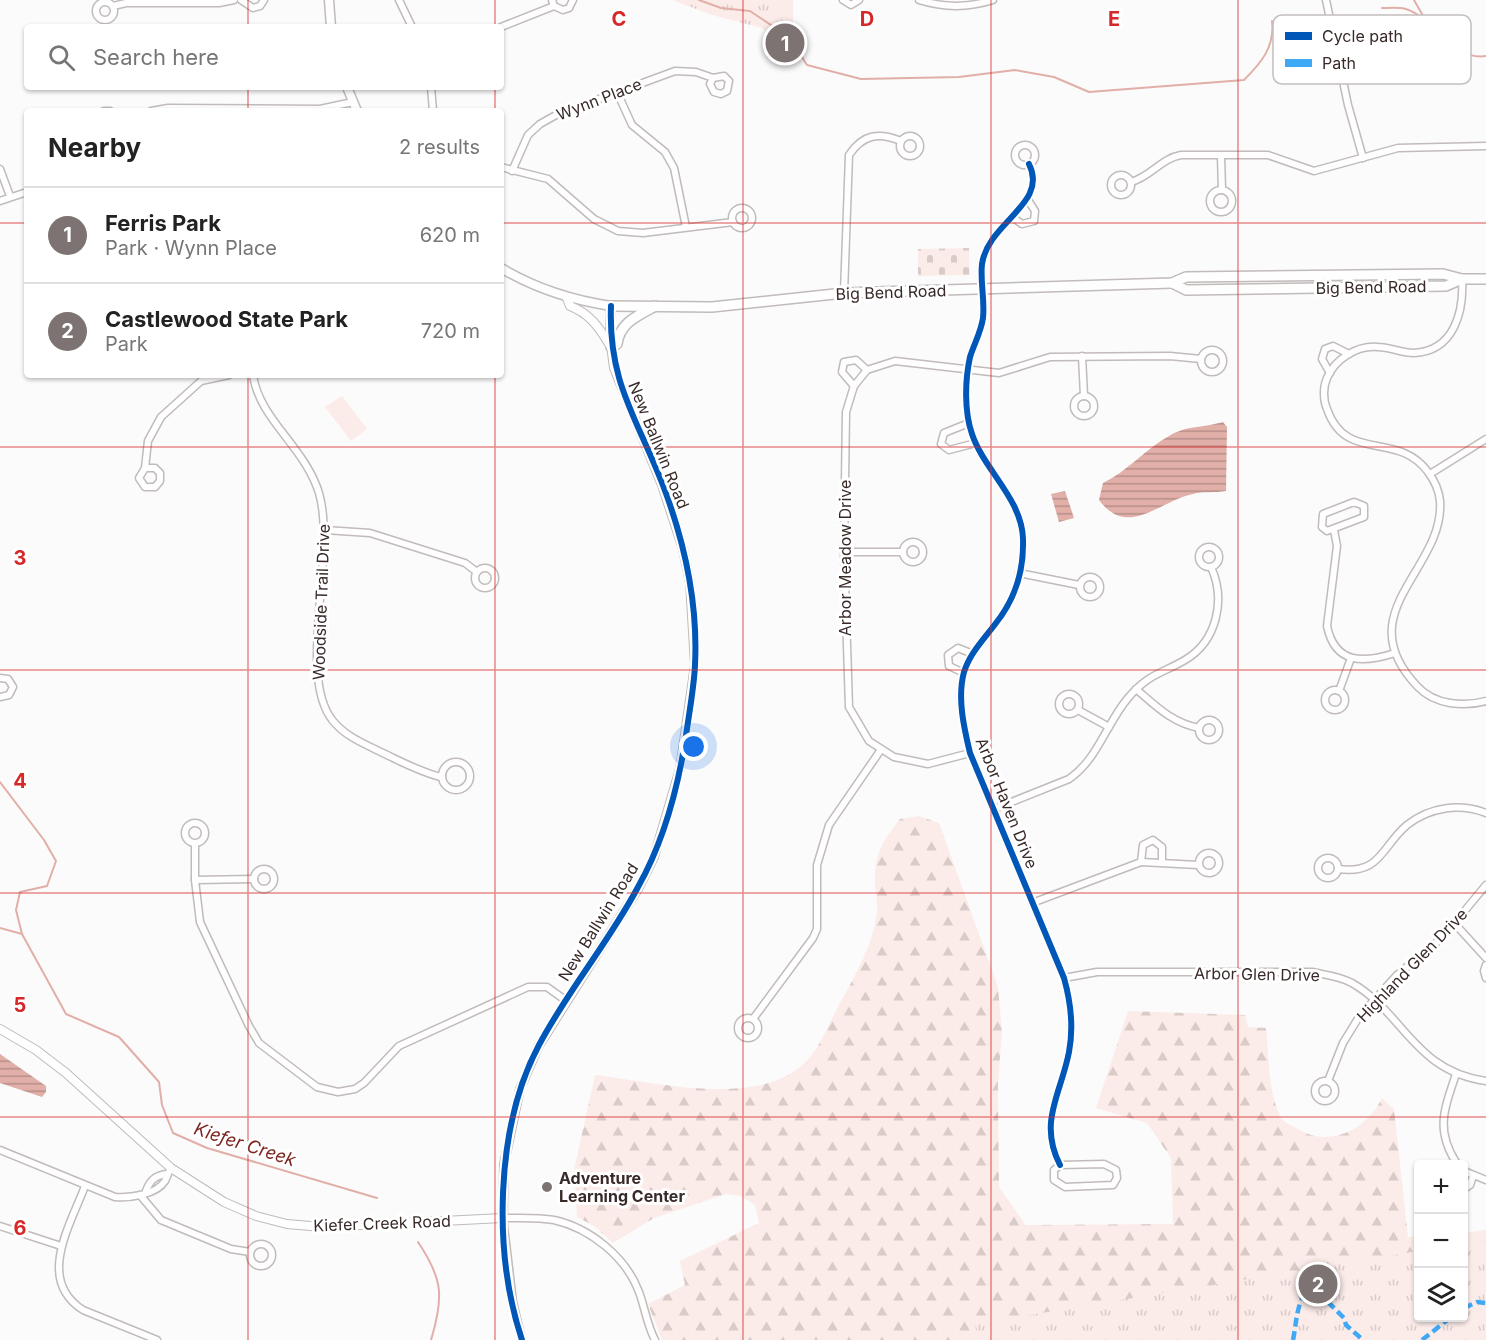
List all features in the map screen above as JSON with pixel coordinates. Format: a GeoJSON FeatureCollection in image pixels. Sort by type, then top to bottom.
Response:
{"type":"FeatureCollection","features":[{"type":"Feature","properties":{"kind":"main road"},"geometry":{"type":"LineString","coordinates":[[329,0],[330,24]]}},
{"type":"Feature","properties":{"kind":"main road"},"geometry":{"type":"LineString","coordinates":[[348,90],[356,108]]}},
{"type":"Feature","properties":{"kind":"main road"},"geometry":{"type":"LineString","coordinates":[[504,270],[533,285],[567,298],[611,306]]}},
{"type":"Feature","properties":{"kind":"main road","name":"Big Bend Road"},"geometry":{"type":"LineString","coordinates":[[611,306],[712,307],[844,293],[1172,283],[1186,277],[1443,274],[1462,279],[1486,279]]}},
{"type":"Feature","properties":{"kind":"main road"},"geometry":{"type":"LineString","coordinates":[[611,347],[617,344],[618,336],[627,323],[655,306]]}},
{"type":"Feature","properties":{"kind":"street"},"geometry":{"type":"LineString","coordinates":[[113,6],[126,3],[219,3],[234,0]]}},
{"type":"Feature","properties":{"kind":"street"},"geometry":{"type":"LineString","coordinates":[[241,0],[253,8],[260,6],[264,0]]}},
{"type":"Feature","properties":{"kind":"street"},"geometry":{"type":"LineString","coordinates":[[399,0],[411,24]]}},
{"type":"Feature","properties":{"kind":"street"},"geometry":{"type":"LineString","coordinates":[[504,26],[553,3],[566,9],[573,0]]}},
{"type":"Feature","properties":{"kind":"street"},"geometry":{"type":"LineString","coordinates":[[843,0],[851,5],[859,0]]}},
{"type":"Feature","properties":{"kind":"street"},"geometry":{"type":"LineString","coordinates":[[919,0],[955,6],[971,6],[993,0]]}},
{"type":"Feature","properties":{"kind":"street"},"geometry":{"type":"LineString","coordinates":[[1326,0],[1329,15]]}},
{"type":"Feature","properties":{"kind":"street","name":"Wynn Place"},"geometry":{"type":"LineString","coordinates":[[512,171],[522,146],[534,129],[556,115],[675,71],[696,72],[713,78]]}},
{"type":"Feature","properties":{"kind":"street"},"geometry":{"type":"LineString","coordinates":[[1344,84],[1363,158]]}},
{"type":"Feature","properties":{"kind":"street"},"geometry":{"type":"LineString","coordinates":[[431,90],[432,108]]}},
{"type":"Feature","properties":{"kind":"street"},"geometry":{"type":"LineString","coordinates":[[617,92],[632,125],[665,152],[674,168],[686,227]]}},
{"type":"Feature","properties":{"kind":"street"},"geometry":{"type":"LineString","coordinates":[[318,108],[353,102]]}},
{"type":"Feature","properties":{"kind":"street"},"geometry":{"type":"LineString","coordinates":[[844,293],[849,155],[863,139],[872,136],[881,135],[901,141]]}},
{"type":"Feature","properties":{"kind":"street"},"geometry":{"type":"LineString","coordinates":[[1131,182],[1148,176],[1174,156],[1268,155],[1314,171],[1398,148],[1486,146]]}},
{"type":"Feature","properties":{"kind":"street"},"geometry":{"type":"LineString","coordinates":[[1221,156],[1222,190]]}},
{"type":"Feature","properties":{"kind":"street"},"geometry":{"type":"LineString","coordinates":[[1012,216],[1022,224],[1034,221],[1035,211],[1028,200],[1034,183],[1029,164]]}},
{"type":"Feature","properties":{"kind":"street"},"geometry":{"type":"LineString","coordinates":[[504,168],[548,179],[594,219],[618,231],[643,233],[733,222]]}},
{"type":"Feature","properties":{"kind":"street"},"geometry":{"type":"LineString","coordinates":[[0,169],[10,196]]}},
{"type":"Feature","properties":{"kind":"street"},"geometry":{"type":"LineString","coordinates":[[0,201],[24,193]]}},
{"type":"Feature","properties":{"kind":"street","name":"Arbor Haven Drive"},"geometry":{"type":"LineString","coordinates":[[1028,200],[989,242],[982,264],[983,318],[968,370],[969,423],[976,443],[1012,502],[1019,521],[1023,537],[1019,573],[1013,598],[973,654],[964,673],[962,715],[970,753],[1064,978],[1070,1000],[1072,1038],[1054,1098],[1050,1138],[1060,1165]]}},
{"type":"Feature","properties":{"kind":"street"},"geometry":{"type":"LineString","coordinates":[[1462,279],[1461,314],[1451,332],[1437,345],[1416,353],[1378,346],[1365,347],[1349,354],[1336,364],[1330,373],[1325,386],[1324,402],[1336,428],[1356,443],[1402,450],[1413,456],[1430,474],[1440,497],[1437,529],[1397,605],[1392,629],[1395,653],[1410,679],[1432,697],[1461,704],[1486,701]]}},
{"type":"Feature","properties":{"kind":"street"},"geometry":{"type":"LineString","coordinates":[[567,298],[570,306],[579,309],[593,320],[611,347]]}},
{"type":"Feature","properties":{"kind":"street","name":"New Ballwin Road"},"geometry":{"type":"LineString","coordinates":[[522,1340],[513,1302],[503,1218],[504,1164],[520,1089],[538,1047],[565,1000],[638,889],[654,857],[680,769],[695,665],[690,583],[683,549],[663,485],[622,394],[611,347],[611,306]]}},
{"type":"Feature","properties":{"kind":"street"},"geometry":{"type":"LineString","coordinates":[[1330,373],[1322,359],[1325,350],[1333,346],[1349,354]]}},
{"type":"Feature","properties":{"kind":"street"},"geometry":{"type":"LineString","coordinates":[[1082,356],[1084,396]]}},
{"type":"Feature","properties":{"kind":"street"},"geometry":{"type":"LineString","coordinates":[[854,386],[842,372],[844,362],[856,360],[867,370],[885,362],[905,360],[999,373],[1039,359],[1082,356],[1170,356],[1201,360]]}},
{"type":"Feature","properties":{"kind":"street","name":"Arbor Meadow Drive"},"geometry":{"type":"LineString","coordinates":[[867,370],[854,386],[846,412],[844,552],[849,707],[861,731],[880,751]]}},
{"type":"Feature","properties":{"kind":"street"},"geometry":{"type":"LineString","coordinates":[[145,468],[148,441],[161,417],[201,381],[215,378]]}},
{"type":"Feature","properties":{"kind":"street","name":"Woodside Trail Drive"},"geometry":{"type":"LineString","coordinates":[[254,378],[262,403],[299,451],[312,475],[322,505],[325,530],[317,682],[326,708],[332,720],[350,736],[424,773],[441,777]]}},
{"type":"Feature","properties":{"kind":"street"},"geometry":{"type":"LineString","coordinates":[[969,423],[944,433],[941,444],[949,450],[976,443]]}},
{"type":"Feature","properties":{"kind":"street"},"geometry":{"type":"LineString","coordinates":[[1430,474],[1486,439]]}},
{"type":"Feature","properties":{"kind":"street"},"geometry":{"type":"LineString","coordinates":[[1354,502],[1364,506],[1364,517],[1334,530],[1327,531],[1322,527],[1323,514],[1354,502]]}},
{"type":"Feature","properties":{"kind":"street"},"geometry":{"type":"LineString","coordinates":[[325,530],[370,533],[465,562],[477,572]]}},
{"type":"Feature","properties":{"kind":"street"},"geometry":{"type":"LineString","coordinates":[[1334,530],[1337,546],[1327,626],[1334,646],[1351,658],[1368,661],[1395,653]]}},
{"type":"Feature","properties":{"kind":"street"},"geometry":{"type":"LineString","coordinates":[[844,552],[903,552]]}},
{"type":"Feature","properties":{"kind":"street"},"geometry":{"type":"LineString","coordinates":[[994,809],[1070,779],[1090,761],[1109,727],[1136,689],[1158,671],[1185,660],[1204,643],[1216,622],[1219,600],[1216,577],[1211,567]]}},
{"type":"Feature","properties":{"kind":"street"},"geometry":{"type":"LineString","coordinates":[[1019,573],[1079,585]]}},
{"type":"Feature","properties":{"kind":"street"},"geometry":{"type":"LineString","coordinates":[[964,673],[950,666],[948,655],[958,648],[973,654]]}},
{"type":"Feature","properties":{"kind":"street"},"geometry":{"type":"LineString","coordinates":[[1339,691],[1351,658]]}},
{"type":"Feature","properties":{"kind":"street"},"geometry":{"type":"LineString","coordinates":[[0,678],[8,679],[13,687],[9,696],[0,697]]}},
{"type":"Feature","properties":{"kind":"street"},"geometry":{"type":"LineString","coordinates":[[1136,689],[1168,717],[1186,726],[1199,728]]}},
{"type":"Feature","properties":{"kind":"street"},"geometry":{"type":"LineString","coordinates":[[1078,710],[1109,727]]}},
{"type":"Feature","properties":{"kind":"street"},"geometry":{"type":"LineString","coordinates":[[753,1019],[813,938],[818,918],[817,865],[823,837],[880,751],[894,757],[928,764],[970,753]]}},
{"type":"Feature","properties":{"kind":"street","name":"Woodside Trail Drive"},"geometry":{"type":"LineString","coordinates":[[455,761],[464,764],[470,775],[467,785],[454,790],[445,786],[441,777],[444,768],[455,761]]}},
{"type":"Feature","properties":{"kind":"street"},"geometry":{"type":"LineString","coordinates":[[1338,869],[1352,871],[1376,861],[1407,826],[1426,814],[1460,807],[1486,813]]}},
{"type":"Feature","properties":{"kind":"street"},"geometry":{"type":"LineString","coordinates":[[1141,862],[1141,848],[1149,840],[1157,841],[1162,847],[1162,861]]}},
{"type":"Feature","properties":{"kind":"street"},"geometry":{"type":"LineString","coordinates":[[195,844],[195,880],[200,922],[254,1036],[317,1087],[338,1092],[355,1089],[370,1078],[384,1059],[399,1046],[528,987],[547,987],[565,1000]]}},
{"type":"Feature","properties":{"kind":"street"},"geometry":{"type":"LineString","coordinates":[[1032,903],[1141,862],[1162,861],[1198,865]]}},
{"type":"Feature","properties":{"kind":"street"},"geometry":{"type":"LineString","coordinates":[[195,880],[254,879]]}},
{"type":"Feature","properties":{"kind":"street","name":"Highland Glen Drive"},"geometry":{"type":"LineString","coordinates":[[1328,1082],[1350,1029],[1397,975],[1432,947],[1455,924],[1486,885]]}},
{"type":"Feature","properties":{"kind":"street"},"geometry":{"type":"LineString","coordinates":[[1455,924],[1486,958]]}},
{"type":"Feature","properties":{"kind":"street"},"geometry":{"type":"LineString","coordinates":[[1486,965],[1484,971],[1486,978]]}},
{"type":"Feature","properties":{"kind":"street","name":"Arbor Glen Drive"},"geometry":{"type":"LineString","coordinates":[[1064,978],[1097,972],[1312,972],[1341,978],[1363,990],[1423,1052],[1456,1074],[1486,1081]]}},
{"type":"Feature","properties":{"kind":"street","name":"Kiefer Creek Road"},"geometry":{"type":"LineString","coordinates":[[0,1029],[36,1050],[66,1073],[169,1171],[224,1202],[256,1216],[287,1224],[322,1227],[503,1218],[552,1220],[568,1224],[601,1243],[628,1271],[639,1292],[655,1340]]}},
{"type":"Feature","properties":{"kind":"street"},"geometry":{"type":"LineString","coordinates":[[1455,1160],[1446,1145],[1442,1115],[1456,1074]]}},
{"type":"Feature","properties":{"kind":"street"},"geometry":{"type":"LineString","coordinates":[[0,1150],[115,1197],[154,1190],[165,1181],[169,1171]]}},
{"type":"Feature","properties":{"kind":"street","name":"Arbor Haven Drive"},"geometry":{"type":"LineString","coordinates":[[1104,1164],[1113,1167],[1117,1178],[1113,1185],[1108,1186],[1059,1185],[1053,1176],[1053,1170],[1060,1165],[1104,1164]]}},
{"type":"Feature","properties":{"kind":"street"},"geometry":{"type":"LineString","coordinates":[[1468,1173],[1486,1180]]}},
{"type":"Feature","properties":{"kind":"street"},"geometry":{"type":"LineString","coordinates":[[1468,1186],[1473,1176]]}},
{"type":"Feature","properties":{"kind":"street"},"geometry":{"type":"LineString","coordinates":[[85,1186],[62,1246],[58,1266],[59,1282],[74,1304],[157,1340]]}},
{"type":"Feature","properties":{"kind":"street"},"geometry":{"type":"LineString","coordinates":[[143,1193],[161,1220],[231,1249],[250,1252]]}},
{"type":"Feature","properties":{"kind":"street"},"geometry":{"type":"LineString","coordinates":[[0,1226],[62,1246]]}},
{"type":"Feature","properties":{"kind":"green space"},"geometry":{"type":"Polygon","coordinates":[[[672,0],[793,0],[793,57],[762,28],[712,15],[672,0]]]}},
{"type":"Feature","properties":{"kind":"green space"},"geometry":{"type":"Polygon","coordinates":[[[969,248],[970,275],[918,276],[918,249],[969,248]]]}},
{"type":"Feature","properties":{"kind":"green space"},"geometry":{"type":"Polygon","coordinates":[[[342,396],[367,429],[351,441],[325,407],[342,396]]]}},
{"type":"Feature","properties":{"kind":"green space"},"geometry":{"type":"Polygon","coordinates":[[[919,816],[939,823],[998,987],[1002,1032],[998,1084],[999,1187],[1026,1225],[1173,1224],[1171,1158],[1147,1123],[1096,1108],[1128,1011],[1245,1015],[1248,1027],[1266,1028],[1273,1095],[1280,1116],[1288,1124],[1310,1135],[1335,1136],[1346,1133],[1367,1119],[1382,1098],[1394,1109],[1408,1237],[1414,1237],[1414,1322],[1468,1322],[1468,1232],[1486,1230],[1486,1340],[662,1340],[648,1304],[685,1285],[680,1261],[759,1223],[755,1205],[741,1196],[726,1194],[654,1218],[613,1243],[594,1226],[577,1217],[574,1170],[595,1075],[708,1089],[766,1084],[791,1074],[810,1057],[818,1045],[868,948],[877,912],[875,876],[877,859],[882,845],[900,819],[919,816]]]}},
{"type":"Feature","properties":{"kind":"green space"},"geometry":{"type":"Polygon","coordinates":[[[1486,1240],[1486,1340],[978,1340],[975,1324],[1414,1252],[1414,1322],[1468,1322],[1468,1243],[1486,1240]]]}},
{"type":"Feature","properties":{"kind":"shaded area"},"geometry":{"type":"Polygon","coordinates":[[[1223,422],[1227,427],[1226,491],[1193,494],[1133,517],[1121,516],[1110,511],[1099,500],[1103,483],[1160,441],[1182,430],[1223,422]]]}},
{"type":"Feature","properties":{"kind":"shaded area"},"geometry":{"type":"Polygon","coordinates":[[[1065,491],[1074,518],[1059,522],[1051,494],[1065,491]]]}},
{"type":"Feature","properties":{"kind":"shaded area"},"geometry":{"type":"Polygon","coordinates":[[[0,1054],[46,1086],[46,1092],[42,1097],[0,1083],[0,1054]]]}},
{"type":"Feature","properties":{"kind":"waterway"},"geometry":{"type":"LineString","coordinates":[[699,0],[721,8],[750,11],[789,37],[807,65],[861,79],[959,77],[1015,70],[1054,77],[1089,92],[1244,80],[1266,54],[1271,39],[1272,21]]}},
{"type":"Feature","properties":{"kind":"waterway"},"geometry":{"type":"LineString","coordinates":[[1414,0],[1423,15]]}},
{"type":"Feature","properties":{"kind":"waterway"},"geometry":{"type":"LineString","coordinates":[[1382,8],[1406,9],[1418,15]]}},
{"type":"Feature","properties":{"kind":"waterway"},"geometry":{"type":"LineString","coordinates":[[1471,55],[1486,56]]}},
{"type":"Feature","properties":{"kind":"waterway"},"geometry":{"type":"LineString","coordinates":[[0,782],[44,840],[56,861],[47,886],[20,892],[16,910],[22,934]]}},
{"type":"Feature","properties":{"kind":"waterway","name":"Kiefer Creek"},"geometry":{"type":"LineString","coordinates":[[0,928],[22,934],[66,1014],[119,1037],[159,1082],[162,1105],[173,1133],[207,1148],[377,1198]]}},
{"type":"Feature","properties":{"kind":"waterway","name":"Kiefer Creek"},"geometry":{"type":"LineString","coordinates":[[418,1242],[437,1278],[439,1289],[438,1312],[431,1340]]}},
{"type":"Feature","properties":{"kind":"marked path"},"geometry":{"type":"LineString","coordinates":[[1293,1340],[1300,1304],[1312,1286],[1344,1318],[1346,1325],[1363,1340]]}},
{"type":"Feature","properties":{"kind":"marked path"},"geometry":{"type":"LineString","coordinates":[[1468,1306],[1477,1302],[1486,1303]]}},
{"type":"Feature","properties":{"kind":"marked path"},"geometry":{"type":"LineString","coordinates":[[1422,1340],[1445,1322]]}},
{"type":"Feature","properties":{"kind":"cycle path"},"geometry":{"type":"LineString","coordinates":[[1029,164],[1033,178],[1031,191],[995,236],[982,264],[983,318],[970,357],[966,396],[972,434],[985,460],[1010,498],[1021,524],[1022,562],[1017,584],[1003,614],[967,665],[962,682],[961,702],[970,753],[1064,978],[1068,996],[1071,1042],[1051,1121],[1054,1150],[1060,1165]]}},
{"type":"Feature","properties":{"kind":"cycle path"},"geometry":{"type":"LineString","coordinates":[[522,1340],[506,1269],[503,1230],[503,1191],[514,1113],[524,1078],[539,1045],[627,907],[663,833],[679,775],[693,692],[694,620],[684,553],[664,488],[620,380],[614,358],[611,306]]}},
{"type":"Feature","properties":{"kind":"place","name":"Ferris Park"},"geometry":{"type":"Point","coordinates":[785,43]}},
{"type":"Feature","properties":{"kind":"place","name":"Adventure Learning Center"},"geometry":{"type":"Point","coordinates":[547,1187]}},
{"type":"Feature","properties":{"kind":"place","name":"Castlewood State Park"},"geometry":{"type":"Point","coordinates":[1318,1284]}}]}
